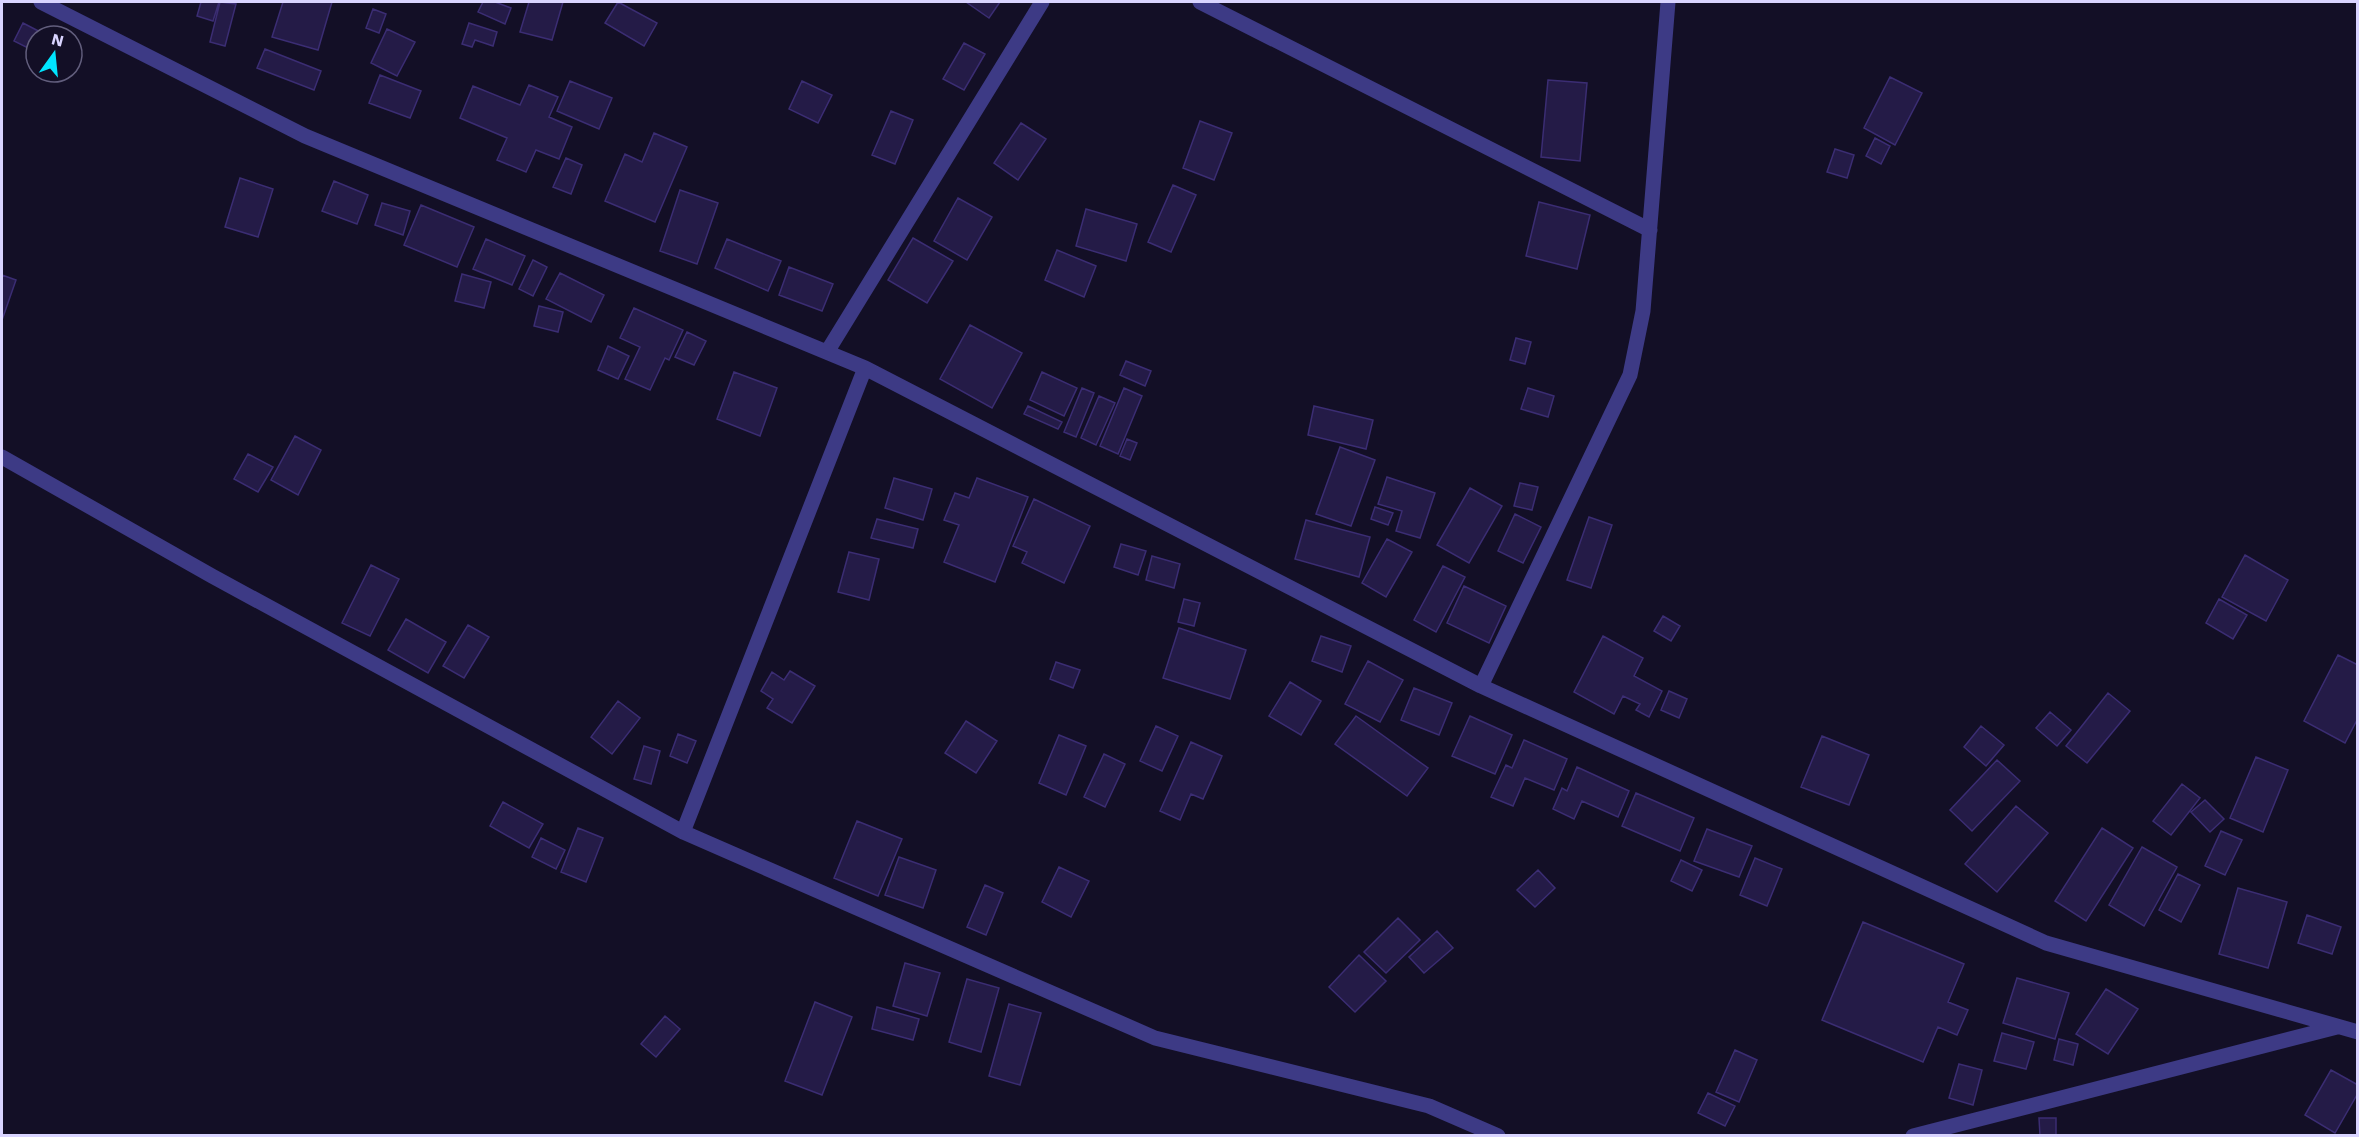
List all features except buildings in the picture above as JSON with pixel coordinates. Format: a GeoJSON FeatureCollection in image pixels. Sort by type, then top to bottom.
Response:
{"type":"FeatureCollection","features":[{"type":"Feature","properties":{"kind":"street"},"geometry":{"type":"LineString","coordinates":[[41,2],[305,136],[864,368],[1481,686],[2046,943],[2358,1032]]}},
{"type":"Feature","properties":{"kind":"street"},"geometry":{"type":"LineString","coordinates":[[826,352],[1041,2]]}},
{"type":"Feature","properties":{"kind":"street"},"geometry":{"type":"LineString","coordinates":[[1200,2],[1650,230]]}},
{"type":"Feature","properties":{"kind":"street"},"geometry":{"type":"LineString","coordinates":[[1481,686],[1630,375],[1643,311],[1668,2]]}},
{"type":"Feature","properties":{"kind":"street"},"geometry":{"type":"LineString","coordinates":[[683,832],[864,368]]}},
{"type":"Feature","properties":{"kind":"street"},"geometry":{"type":"LineString","coordinates":[[2,457],[223,582],[683,832],[1155,1038],[1429,1106],[1498,1136]]}},
{"type":"Feature","properties":{"kind":"street"},"geometry":{"type":"LineString","coordinates":[[1913,1136],[2338,1026]]}}]}
